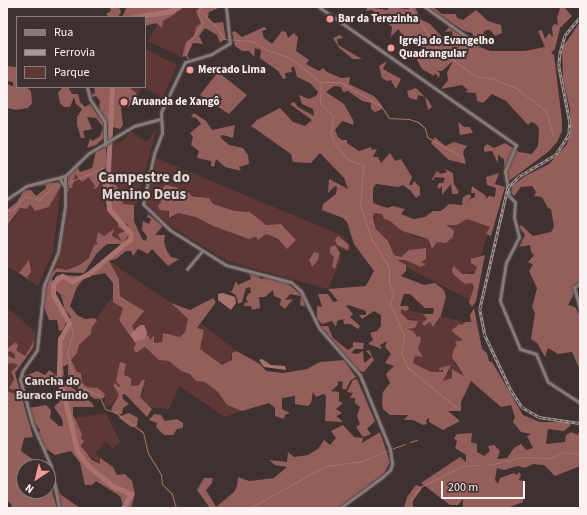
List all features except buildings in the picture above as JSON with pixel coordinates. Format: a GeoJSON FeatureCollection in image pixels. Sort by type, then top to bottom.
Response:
{"type":"FeatureCollection","features":[{"type":"Feature","properties":{"kind":"street"},"geometry":{"type":"LineString","coordinates":[[226,7],[230,43],[212,54],[185,62],[160,119],[162,132],[154,154],[143,204],[170,230],[226,265],[291,282],[301,291],[319,328],[360,375],[390,449],[392,464],[390,470],[381,478],[340,508]]}},
{"type":"Feature","properties":{"kind":"street"},"geometry":{"type":"LineString","coordinates":[[319,7],[516,145],[504,171],[509,196],[515,202],[514,217],[519,237],[506,262],[500,301],[520,349],[536,354],[548,382],[580,403]]}},
{"type":"Feature","properties":{"kind":"street"},"geometry":{"type":"LineString","coordinates":[[424,7],[478,45]]}},
{"type":"Feature","properties":{"kind":"street"},"geometry":{"type":"LineString","coordinates":[[87,88],[90,99],[105,122],[106,144]]}},
{"type":"Feature","properties":{"kind":"street"},"geometry":{"type":"LineString","coordinates":[[7,199],[26,186],[60,179],[66,176],[82,158],[117,138],[134,126],[160,119]]}},
{"type":"Feature","properties":{"kind":"street"},"geometry":{"type":"LineString","coordinates":[[59,508],[51,466],[32,423],[20,379],[22,370],[37,350],[44,285],[58,252],[66,176]]}},
{"type":"Feature","properties":{"kind":"street"},"geometry":{"type":"LineString","coordinates":[[60,179],[66,187]]}},
{"type":"Feature","properties":{"kind":"street"},"geometry":{"type":"LineString","coordinates":[[187,269],[202,251]]}},
{"type":"Feature","properties":{"kind":"street"},"geometry":{"type":"LineString","coordinates":[[580,282],[574,287],[580,310]]}},
{"type":"Feature","properties":{"kind":"green space"},"geometry":{"type":"Polygon","coordinates":[[[180,7],[200,7],[197,9],[201,23],[196,27],[194,36],[189,39],[181,57],[148,41],[157,25],[162,28],[163,21],[175,14],[180,7]]]}},
{"type":"Feature","properties":{"kind":"green space"},"geometry":{"type":"Polygon","coordinates":[[[146,50],[177,65],[163,98],[144,88],[146,88],[146,50]]]}},
{"type":"Feature","properties":{"kind":"green space"},"geometry":{"type":"Polygon","coordinates":[[[129,88],[142,88],[137,97],[129,88]]]}},
{"type":"Feature","properties":{"kind":"green space"},"geometry":{"type":"Polygon","coordinates":[[[157,127],[136,207],[134,205],[125,206],[120,200],[116,186],[108,191],[111,171],[109,144],[121,142],[131,131],[147,142],[157,127]]]}},
{"type":"Feature","properties":{"kind":"green space"},"geometry":{"type":"Polygon","coordinates":[[[154,157],[343,236],[351,247],[348,252],[339,248],[341,260],[328,289],[227,261],[172,227],[144,203],[154,157]],[[167,185],[164,186],[159,195],[161,202],[158,206],[167,210],[171,219],[176,213],[198,217],[241,237],[260,239],[266,234],[283,243],[289,232],[281,224],[266,225],[250,212],[235,211],[213,204],[209,198],[182,193],[167,185]]]}},
{"type":"Feature","properties":{"kind":"green space"},"geometry":{"type":"Polygon","coordinates":[[[75,174],[80,178],[90,177],[95,186],[93,189],[102,179],[105,207],[125,233],[121,241],[113,238],[112,232],[101,236],[89,258],[79,266],[66,270],[57,268],[46,282],[58,258],[68,188],[70,189],[75,174]]]}},
{"type":"Feature","properties":{"kind":"green space"},"geometry":{"type":"Polygon","coordinates":[[[61,186],[53,252],[38,286],[7,266],[7,226],[13,221],[19,208],[25,209],[30,204],[33,209],[48,208],[61,186]]]}},
{"type":"Feature","properties":{"kind":"green space"},"geometry":{"type":"Polygon","coordinates":[[[374,213],[382,214],[412,236],[428,239],[430,248],[446,224],[457,225],[467,219],[490,227],[481,255],[471,263],[477,267],[477,271],[462,274],[454,266],[456,276],[472,283],[474,287],[470,300],[396,262],[403,259],[421,267],[425,264],[420,262],[425,248],[409,251],[402,257],[394,255],[388,241],[376,229],[374,213]]]}},
{"type":"Feature","properties":{"kind":"green space"},"geometry":{"type":"Polygon","coordinates":[[[109,261],[171,303],[188,319],[185,332],[180,337],[162,335],[162,342],[154,343],[154,335],[149,340],[135,332],[132,326],[132,302],[120,296],[119,279],[109,261]]]}},
{"type":"Feature","properties":{"kind":"green space"},"geometry":{"type":"Polygon","coordinates":[[[113,296],[113,302],[123,308],[119,320],[136,344],[134,351],[136,353],[145,347],[159,360],[169,361],[181,371],[190,374],[196,381],[205,382],[219,392],[227,405],[242,411],[225,417],[179,386],[169,409],[148,407],[140,397],[144,390],[141,385],[131,386],[124,376],[126,364],[120,386],[113,384],[119,395],[111,406],[104,406],[105,394],[98,388],[87,387],[82,383],[81,373],[77,372],[71,360],[77,353],[79,345],[91,334],[92,327],[97,321],[96,319],[113,296]]]}},
{"type":"Feature","properties":{"kind":"green space"},"geometry":{"type":"Polygon","coordinates":[[[7,307],[35,332],[35,339],[25,356],[11,347],[8,353],[14,352],[15,359],[7,355],[7,307]]]}},
{"type":"Feature","properties":{"kind":"green space"},"geometry":{"type":"Polygon","coordinates":[[[401,309],[427,314],[423,314],[427,319],[423,322],[430,322],[433,327],[440,316],[465,322],[462,325],[458,324],[451,332],[463,340],[457,346],[454,363],[464,376],[453,369],[452,378],[442,381],[449,372],[448,367],[439,368],[443,369],[443,372],[431,372],[413,363],[415,356],[422,357],[418,349],[420,337],[417,337],[407,329],[409,327],[413,328],[415,319],[408,320],[401,313],[401,309]]]}},
{"type":"Feature","properties":{"kind":"green space"},"geometry":{"type":"Polygon","coordinates":[[[202,324],[236,351],[232,353],[230,362],[222,365],[199,349],[202,340],[197,328],[202,324]]]}},
{"type":"Feature","properties":{"kind":"green space"},"geometry":{"type":"Polygon","coordinates":[[[12,363],[18,365],[11,372],[15,394],[7,391],[7,364],[12,363]]]}},
{"type":"Feature","properties":{"kind":"green space"},"geometry":{"type":"Polygon","coordinates":[[[106,413],[120,442],[112,449],[106,441],[96,453],[103,460],[101,459],[100,464],[84,451],[74,418],[106,413]]]}},
{"type":"Feature","properties":{"kind":"shaded area"},"geometry":{"type":"Polygon","coordinates":[[[109,7],[119,7],[121,12],[119,16],[108,16],[106,14],[111,11],[109,7]]]}},
{"type":"Feature","properties":{"kind":"shaded area"},"geometry":{"type":"Polygon","coordinates":[[[127,7],[180,7],[175,14],[163,21],[162,28],[156,23],[146,26],[146,16],[122,16],[127,7]]]}},
{"type":"Feature","properties":{"kind":"shaded area"},"geometry":{"type":"Polygon","coordinates":[[[200,7],[221,7],[209,12],[208,17],[213,23],[223,22],[226,38],[220,43],[217,35],[205,28],[199,36],[203,44],[193,43],[187,56],[182,57],[186,42],[194,36],[196,27],[201,23],[196,11],[200,7]]]}},
{"type":"Feature","properties":{"kind":"shaded area"},"geometry":{"type":"Polygon","coordinates":[[[367,7],[387,10],[390,7],[406,9],[415,7],[420,19],[430,24],[447,42],[453,39],[452,31],[445,32],[449,27],[477,46],[490,51],[525,51],[545,47],[538,31],[542,30],[545,39],[549,33],[553,37],[552,27],[554,24],[558,25],[557,18],[560,8],[564,7],[572,16],[560,28],[555,49],[551,53],[554,55],[562,120],[562,131],[557,142],[548,152],[509,181],[505,178],[504,159],[498,155],[498,163],[492,151],[484,152],[484,147],[487,144],[494,148],[505,143],[519,152],[532,154],[538,146],[539,129],[536,124],[531,122],[528,125],[506,101],[492,94],[483,103],[477,101],[476,93],[465,92],[468,90],[462,85],[441,89],[448,80],[447,73],[453,61],[442,71],[437,71],[440,73],[439,78],[435,73],[434,76],[422,69],[417,60],[422,49],[418,44],[404,37],[398,29],[391,37],[392,27],[372,10],[366,11],[367,7]]]}},
{"type":"Feature","properties":{"kind":"shaded area"},"geometry":{"type":"Polygon","coordinates":[[[427,7],[433,7],[442,14],[456,14],[457,18],[463,20],[476,10],[488,21],[501,25],[502,33],[495,36],[490,30],[486,30],[483,33],[487,35],[486,37],[474,37],[472,33],[464,31],[427,7]]]}},
{"type":"Feature","properties":{"kind":"shaded area"},"geometry":{"type":"Polygon","coordinates":[[[580,22],[580,282],[574,286],[574,294],[568,305],[575,307],[580,316],[580,370],[572,352],[558,354],[548,348],[545,357],[537,343],[531,339],[535,313],[532,307],[537,288],[529,271],[533,265],[528,262],[534,255],[531,252],[530,245],[519,247],[525,235],[519,227],[521,225],[533,236],[551,232],[554,227],[551,209],[548,208],[542,197],[534,196],[536,192],[532,186],[521,187],[514,196],[511,193],[512,186],[525,176],[549,164],[567,144],[571,130],[570,109],[563,79],[562,48],[580,22]]]}},
{"type":"Feature","properties":{"kind":"shaded area"},"geometry":{"type":"Polygon","coordinates":[[[264,27],[267,29],[262,31],[264,38],[272,44],[282,31],[286,32],[288,38],[294,33],[298,37],[296,51],[309,60],[306,64],[319,71],[323,68],[327,72],[341,78],[350,77],[349,84],[374,96],[381,104],[382,109],[375,112],[371,109],[371,103],[362,101],[348,91],[343,92],[341,87],[334,86],[326,92],[344,104],[353,120],[354,125],[342,121],[335,130],[338,137],[342,140],[347,140],[347,143],[359,151],[371,147],[372,150],[377,149],[373,157],[378,157],[381,163],[390,153],[395,161],[401,159],[412,177],[409,185],[412,185],[414,181],[420,187],[420,195],[416,198],[411,191],[403,185],[398,187],[376,184],[373,188],[373,203],[387,208],[393,206],[405,209],[401,214],[413,219],[425,217],[433,211],[441,211],[449,204],[462,205],[463,197],[469,194],[471,196],[465,209],[470,199],[475,197],[475,193],[471,193],[472,186],[486,196],[486,199],[489,196],[495,197],[496,188],[487,185],[486,177],[499,173],[495,184],[505,187],[491,236],[486,234],[490,227],[467,219],[457,225],[446,225],[454,230],[453,237],[446,243],[437,242],[432,249],[428,239],[402,231],[390,221],[384,219],[382,214],[374,213],[373,218],[376,229],[388,241],[394,255],[401,257],[409,250],[426,248],[426,259],[421,262],[426,264],[421,267],[405,260],[397,260],[406,265],[406,271],[401,276],[424,285],[435,283],[444,290],[446,297],[441,315],[433,327],[430,322],[424,326],[422,323],[427,319],[423,314],[433,314],[434,308],[425,308],[410,294],[404,294],[400,306],[408,306],[409,309],[406,311],[401,309],[401,313],[408,320],[418,321],[415,328],[407,329],[413,331],[417,337],[420,336],[421,340],[418,349],[423,357],[415,356],[413,363],[431,372],[443,372],[443,369],[440,371],[439,368],[451,365],[443,381],[452,378],[452,369],[464,376],[452,357],[454,348],[457,346],[455,342],[463,340],[451,331],[459,324],[462,325],[465,322],[471,322],[470,315],[474,308],[482,349],[487,353],[489,361],[492,362],[523,415],[540,422],[568,422],[571,425],[564,431],[548,429],[546,444],[565,442],[566,435],[571,432],[578,435],[580,429],[580,466],[555,476],[544,465],[533,464],[525,468],[518,466],[504,470],[497,468],[495,480],[498,484],[500,478],[514,473],[517,475],[519,472],[521,475],[519,480],[524,481],[523,502],[507,508],[463,508],[463,499],[458,505],[450,505],[421,483],[460,457],[466,462],[466,455],[455,448],[457,441],[454,438],[457,434],[472,433],[471,442],[477,444],[477,452],[484,456],[490,451],[488,446],[494,445],[500,451],[497,459],[507,458],[514,448],[521,444],[526,450],[533,448],[527,436],[531,434],[521,432],[513,422],[515,417],[511,405],[501,407],[471,381],[461,402],[461,411],[448,411],[460,421],[443,430],[429,422],[429,418],[426,420],[427,424],[423,425],[413,420],[404,420],[408,415],[390,415],[383,409],[382,403],[383,392],[390,383],[386,374],[394,366],[385,363],[391,354],[385,347],[387,341],[380,345],[382,349],[368,344],[373,340],[370,333],[377,331],[381,326],[381,315],[374,311],[362,319],[359,315],[366,315],[366,311],[349,305],[346,306],[353,314],[350,317],[360,326],[358,329],[350,324],[344,324],[343,319],[337,321],[336,327],[332,321],[322,324],[317,319],[317,306],[322,307],[318,294],[328,294],[333,302],[338,301],[328,289],[366,286],[374,271],[354,244],[347,222],[343,218],[322,210],[323,204],[336,194],[337,187],[335,186],[328,193],[329,179],[348,189],[344,178],[320,153],[311,163],[293,162],[291,154],[251,126],[257,120],[280,108],[293,122],[305,126],[312,120],[290,104],[294,102],[298,107],[314,116],[313,109],[302,104],[299,95],[309,99],[316,96],[318,92],[310,83],[297,77],[294,66],[291,68],[292,72],[285,73],[286,78],[283,79],[278,71],[260,58],[261,50],[255,48],[254,57],[249,51],[242,51],[235,46],[232,32],[235,31],[242,37],[264,27]]]}},
{"type":"Feature","properties":{"kind":"shaded area"},"geometry":{"type":"Polygon","coordinates":[[[340,35],[343,38],[337,39],[338,45],[362,59],[353,59],[339,48],[333,38],[340,35]]]}},
{"type":"Feature","properties":{"kind":"shaded area"},"geometry":{"type":"Polygon","coordinates":[[[387,61],[383,69],[401,79],[396,89],[391,81],[393,80],[387,81],[382,78],[379,66],[387,61]]]}},
{"type":"Feature","properties":{"kind":"shaded area"},"geometry":{"type":"Polygon","coordinates":[[[7,66],[16,67],[16,87],[13,86],[13,82],[7,81],[7,66]]]}},
{"type":"Feature","properties":{"kind":"shaded area"},"geometry":{"type":"Polygon","coordinates":[[[218,72],[247,95],[229,114],[200,95],[218,72]]]}},
{"type":"Feature","properties":{"kind":"shaded area"},"geometry":{"type":"Polygon","coordinates":[[[7,84],[16,88],[27,88],[31,91],[32,103],[28,108],[16,110],[7,108],[7,84]]]}},
{"type":"Feature","properties":{"kind":"shaded area"},"geometry":{"type":"Polygon","coordinates":[[[62,88],[69,88],[72,94],[78,94],[80,102],[85,107],[90,104],[104,123],[104,138],[96,145],[87,148],[90,139],[93,141],[100,136],[103,127],[96,118],[87,117],[92,129],[83,131],[85,138],[81,138],[77,125],[77,117],[82,109],[76,104],[74,97],[70,107],[64,107],[60,103],[58,93],[62,88]]]}},
{"type":"Feature","properties":{"kind":"shaded area"},"geometry":{"type":"Polygon","coordinates":[[[94,88],[130,88],[136,93],[137,97],[132,104],[128,107],[125,101],[121,109],[123,125],[120,129],[109,126],[99,110],[100,101],[96,96],[91,98],[90,95],[95,93],[94,88]]]}},
{"type":"Feature","properties":{"kind":"shaded area"},"geometry":{"type":"Polygon","coordinates":[[[416,88],[425,97],[418,95],[417,100],[409,98],[407,91],[416,88]]]}},
{"type":"Feature","properties":{"kind":"shaded area"},"geometry":{"type":"Polygon","coordinates":[[[425,97],[432,107],[428,110],[425,97]]]}},
{"type":"Feature","properties":{"kind":"shaded area"},"geometry":{"type":"Polygon","coordinates":[[[194,113],[206,121],[212,130],[235,125],[233,138],[223,135],[220,137],[229,145],[243,148],[248,155],[249,164],[239,167],[241,171],[225,167],[216,159],[214,167],[211,166],[211,161],[197,158],[199,151],[191,145],[193,137],[190,133],[201,124],[196,118],[191,117],[194,113]]]}},
{"type":"Feature","properties":{"kind":"shaded area"},"geometry":{"type":"Polygon","coordinates":[[[458,122],[464,127],[470,127],[473,133],[460,135],[458,122]]]}},
{"type":"Feature","properties":{"kind":"shaded area"},"geometry":{"type":"Polygon","coordinates":[[[435,137],[445,146],[454,142],[467,146],[463,152],[466,164],[449,160],[431,143],[435,137]]]}},
{"type":"Feature","properties":{"kind":"shaded area"},"geometry":{"type":"Polygon","coordinates":[[[106,147],[107,165],[102,170],[107,179],[105,202],[102,180],[97,188],[93,189],[95,186],[89,177],[82,182],[75,174],[72,188],[68,188],[68,177],[73,170],[77,166],[80,172],[92,168],[96,151],[106,147]]]}},
{"type":"Feature","properties":{"kind":"shaded area"},"geometry":{"type":"Polygon","coordinates":[[[445,169],[453,173],[454,184],[459,192],[457,194],[452,194],[451,184],[442,195],[442,186],[439,189],[437,187],[439,183],[443,183],[445,178],[435,177],[433,181],[432,179],[437,171],[441,174],[447,172],[445,169]]]}},
{"type":"Feature","properties":{"kind":"shaded area"},"geometry":{"type":"Polygon","coordinates":[[[59,182],[61,186],[49,207],[35,211],[30,204],[27,209],[20,208],[7,226],[7,210],[17,202],[24,190],[31,190],[36,196],[46,188],[46,185],[39,186],[37,184],[59,182]]]}},
{"type":"Feature","properties":{"kind":"shaded area"},"geometry":{"type":"Polygon","coordinates":[[[111,184],[116,185],[123,204],[134,205],[134,221],[142,239],[146,241],[147,236],[142,230],[143,221],[149,224],[151,219],[147,217],[148,214],[163,226],[155,235],[165,235],[164,242],[167,251],[171,257],[179,259],[168,266],[152,249],[148,254],[138,249],[133,256],[131,251],[126,251],[116,259],[109,261],[119,279],[120,296],[144,311],[132,326],[135,332],[149,336],[150,340],[154,335],[154,343],[162,342],[163,333],[180,337],[185,332],[188,319],[171,303],[190,310],[213,298],[216,302],[197,328],[204,330],[200,349],[222,365],[232,360],[232,353],[236,351],[260,364],[266,371],[283,373],[307,369],[320,362],[344,360],[356,377],[350,381],[346,390],[342,388],[343,382],[338,381],[338,385],[331,391],[339,392],[339,401],[343,403],[336,409],[342,413],[336,416],[343,422],[325,421],[326,396],[324,394],[316,397],[313,392],[311,403],[308,406],[295,404],[295,396],[282,398],[282,409],[290,413],[285,415],[284,419],[275,416],[275,408],[269,403],[242,411],[227,405],[218,392],[205,382],[196,381],[190,374],[181,371],[169,361],[159,360],[145,347],[136,353],[133,349],[136,344],[119,320],[123,308],[113,302],[113,283],[105,273],[85,277],[77,287],[70,306],[77,315],[85,319],[95,318],[97,321],[92,327],[91,334],[79,345],[77,353],[71,360],[77,372],[81,373],[82,383],[87,387],[98,388],[105,394],[104,398],[95,399],[80,390],[68,377],[68,364],[63,367],[64,376],[60,373],[63,332],[71,317],[65,310],[61,295],[55,290],[55,278],[58,275],[80,276],[88,272],[101,264],[132,236],[127,224],[119,221],[108,207],[106,192],[111,184]]]}},
{"type":"Feature","properties":{"kind":"shaded area"},"geometry":{"type":"Polygon","coordinates":[[[167,185],[178,188],[182,193],[187,191],[192,196],[209,198],[213,204],[235,211],[250,212],[266,225],[281,224],[296,240],[287,249],[278,239],[266,234],[258,240],[256,237],[249,239],[213,226],[196,217],[178,213],[169,218],[169,211],[160,210],[158,206],[161,202],[159,195],[164,186],[167,185]]]}},
{"type":"Feature","properties":{"kind":"shaded area"},"geometry":{"type":"Polygon","coordinates":[[[118,222],[129,235],[122,244],[107,244],[97,253],[84,273],[56,272],[52,278],[56,298],[68,317],[63,330],[59,331],[57,320],[49,320],[44,307],[45,287],[49,276],[57,268],[66,270],[78,266],[89,258],[94,245],[98,244],[96,242],[98,232],[104,236],[114,229],[112,236],[121,241],[118,234],[125,231],[118,227],[118,222]]]}},
{"type":"Feature","properties":{"kind":"shaded area"},"geometry":{"type":"Polygon","coordinates":[[[338,236],[349,245],[348,250],[337,245],[335,240],[338,236]]]}},
{"type":"Feature","properties":{"kind":"shaded area"},"geometry":{"type":"Polygon","coordinates":[[[335,245],[340,253],[335,269],[332,267],[334,257],[330,253],[330,247],[335,245]]]}},
{"type":"Feature","properties":{"kind":"shaded area"},"geometry":{"type":"Polygon","coordinates":[[[314,252],[319,253],[318,260],[312,267],[309,260],[314,252]]]}},
{"type":"Feature","properties":{"kind":"shaded area"},"geometry":{"type":"Polygon","coordinates":[[[485,255],[476,301],[472,307],[469,302],[474,287],[472,283],[465,284],[453,274],[452,270],[454,266],[462,274],[474,274],[477,267],[471,263],[471,259],[485,255]]]}},
{"type":"Feature","properties":{"kind":"shaded area"},"geometry":{"type":"Polygon","coordinates":[[[29,260],[31,272],[27,277],[30,280],[19,273],[29,260]]]}},
{"type":"Feature","properties":{"kind":"shaded area"},"geometry":{"type":"Polygon","coordinates":[[[249,273],[257,275],[261,279],[269,277],[286,282],[302,295],[311,316],[304,302],[305,307],[300,305],[301,296],[290,294],[285,300],[293,299],[285,309],[280,305],[281,299],[274,296],[273,290],[265,297],[259,297],[260,308],[252,310],[251,306],[244,306],[245,302],[248,303],[246,298],[249,293],[251,293],[250,287],[246,288],[242,302],[238,304],[236,295],[229,291],[232,291],[236,281],[238,285],[251,279],[249,273]]]}},
{"type":"Feature","properties":{"kind":"shaded area"},"geometry":{"type":"Polygon","coordinates":[[[223,293],[235,297],[236,303],[231,310],[218,300],[218,294],[223,293]]]}},
{"type":"Feature","properties":{"kind":"shaded area"},"geometry":{"type":"Polygon","coordinates":[[[140,325],[144,325],[147,332],[146,338],[135,342],[130,335],[140,325]]]}},
{"type":"Feature","properties":{"kind":"shaded area"},"geometry":{"type":"Polygon","coordinates":[[[320,326],[328,326],[333,338],[348,350],[353,347],[353,342],[364,343],[363,349],[355,349],[351,353],[357,354],[363,351],[364,363],[372,357],[366,351],[369,350],[374,360],[364,372],[359,371],[320,326]]]}},
{"type":"Feature","properties":{"kind":"shaded area"},"geometry":{"type":"Polygon","coordinates":[[[35,339],[33,348],[15,373],[33,437],[24,438],[21,451],[32,459],[16,459],[16,499],[54,499],[57,508],[12,508],[11,504],[7,501],[7,391],[15,394],[15,390],[9,388],[14,379],[11,372],[18,365],[12,363],[7,364],[7,355],[15,359],[15,355],[11,351],[7,353],[8,348],[16,342],[18,346],[16,350],[25,356],[35,339]]]}},
{"type":"Feature","properties":{"kind":"shaded area"},"geometry":{"type":"Polygon","coordinates":[[[262,359],[271,365],[285,366],[286,370],[264,367],[259,360],[262,359]]]}},
{"type":"Feature","properties":{"kind":"shaded area"},"geometry":{"type":"Polygon","coordinates":[[[120,362],[126,364],[124,375],[131,378],[131,386],[139,385],[142,380],[145,380],[140,397],[152,409],[147,417],[125,394],[122,395],[123,399],[129,404],[123,408],[122,414],[115,414],[111,409],[119,395],[113,385],[115,383],[119,387],[120,386],[116,381],[120,362]]]}},
{"type":"Feature","properties":{"kind":"shaded area"},"geometry":{"type":"Polygon","coordinates":[[[49,370],[92,403],[94,407],[73,407],[73,415],[82,434],[81,439],[84,440],[81,446],[92,460],[100,464],[100,458],[113,467],[117,475],[125,474],[132,481],[135,494],[131,508],[124,508],[120,496],[96,481],[92,485],[85,485],[80,463],[71,451],[55,455],[47,449],[46,452],[38,434],[40,430],[32,421],[29,408],[46,405],[51,410],[50,418],[59,426],[63,426],[62,419],[54,407],[61,400],[58,383],[54,379],[38,381],[23,377],[37,371],[45,375],[49,370]]]}},
{"type":"Feature","properties":{"kind":"shaded area"},"geometry":{"type":"Polygon","coordinates":[[[357,379],[375,421],[367,429],[371,434],[363,437],[356,427],[360,424],[357,416],[360,407],[355,403],[355,398],[350,398],[353,393],[347,392],[353,380],[357,379]]]}},
{"type":"Feature","properties":{"kind":"shaded area"},"geometry":{"type":"Polygon","coordinates":[[[129,413],[138,418],[137,426],[131,427],[118,417],[129,413]]]}},
{"type":"Feature","properties":{"kind":"shaded area"},"geometry":{"type":"Polygon","coordinates":[[[154,414],[161,415],[165,421],[177,419],[183,423],[183,428],[177,429],[173,435],[164,435],[156,427],[157,423],[149,420],[154,414]]]}},
{"type":"Feature","properties":{"kind":"shaded area"},"geometry":{"type":"Polygon","coordinates":[[[343,425],[354,437],[363,438],[362,443],[380,432],[390,462],[384,474],[339,508],[210,508],[197,490],[204,478],[213,478],[212,483],[206,490],[216,507],[234,492],[237,486],[238,477],[249,481],[274,478],[287,467],[275,465],[269,460],[287,462],[288,452],[294,457],[308,455],[318,449],[324,440],[330,445],[336,438],[331,431],[343,425]]]}},
{"type":"Feature","properties":{"kind":"shaded area"},"geometry":{"type":"Polygon","coordinates":[[[56,481],[60,494],[80,508],[61,508],[56,481]]]}},
{"type":"Feature","properties":{"kind":"shaded area"},"geometry":{"type":"Polygon","coordinates":[[[416,485],[422,487],[412,502],[414,508],[404,508],[407,497],[416,485]]]}},
{"type":"Feature","properties":{"kind":"waterway"},"geometry":{"type":"LineString","coordinates":[[140,16],[171,11],[179,7]]}},
{"type":"Feature","properties":{"kind":"waterway"},"geometry":{"type":"LineString","coordinates":[[188,59],[186,54],[189,42],[203,23],[198,14],[199,9],[203,7]]}},
{"type":"Feature","properties":{"kind":"waterway"},"geometry":{"type":"LineString","coordinates":[[384,15],[409,12],[411,7]]}},
{"type":"Feature","properties":{"kind":"waterway"},"geometry":{"type":"LineString","coordinates":[[411,9],[437,48],[475,76],[493,79],[516,88],[546,111],[553,135]]}},
{"type":"Feature","properties":{"kind":"waterway"},"geometry":{"type":"LineString","coordinates":[[199,10],[214,24],[224,39],[252,41],[267,50],[290,58],[321,82],[340,82],[381,106],[389,118],[409,119],[418,122],[425,128],[427,137],[461,157]]}},
{"type":"Feature","properties":{"kind":"waterway"},"geometry":{"type":"LineString","coordinates":[[321,82],[320,103],[333,116],[331,133],[334,143],[347,159],[363,165],[360,204],[372,240],[389,267],[389,283],[393,293],[390,304],[404,335],[401,353],[408,368],[456,407]]}},
{"type":"Feature","properties":{"kind":"waterway"},"geometry":{"type":"LineString","coordinates":[[112,88],[107,194],[109,209],[131,234],[130,239],[88,274],[72,281],[62,276],[57,279],[53,284],[53,294],[69,323],[60,339],[59,374],[77,451],[87,465],[113,486],[131,494],[123,508]]}},
{"type":"Feature","properties":{"kind":"waterway"},"geometry":{"type":"LineString","coordinates":[[67,183],[108,166]]}},
{"type":"Feature","properties":{"kind":"waterway"},"geometry":{"type":"LineString","coordinates":[[7,211],[13,210],[25,196],[39,200],[55,185],[62,183]]}},
{"type":"Feature","properties":{"kind":"waterway"},"geometry":{"type":"LineString","coordinates":[[69,323],[73,332],[67,353],[73,376],[83,388],[99,395],[105,409],[115,412],[143,432],[148,453],[161,475],[162,484],[172,494],[176,508]]}},
{"type":"Feature","properties":{"kind":"waterway"},"geometry":{"type":"LineString","coordinates":[[23,376],[60,378]]}},
{"type":"Feature","properties":{"kind":"waterway"},"geometry":{"type":"LineString","coordinates":[[410,442],[417,440]]}},
{"type":"Feature","properties":{"kind":"waterway"},"geometry":{"type":"LineString","coordinates":[[391,449],[405,444]]}},
{"type":"Feature","properties":{"kind":"waterway"},"geometry":{"type":"LineString","coordinates":[[250,508],[325,466],[359,462],[388,450]]}},
{"type":"Feature","properties":{"kind":"waterway"},"geometry":{"type":"LineString","coordinates":[[488,465],[522,457],[551,458],[563,452],[580,454]]}},
{"type":"Feature","properties":{"kind":"waterway"},"geometry":{"type":"LineString","coordinates":[[410,508],[412,498],[420,487],[463,466],[478,465]]}},
{"type":"Feature","properties":{"kind":"railway"},"geometry":{"type":"LineString","coordinates":[[580,18],[565,36],[560,55],[559,66],[570,122],[569,135],[556,155],[519,177],[508,188],[480,309],[485,335],[511,390],[522,407],[539,417],[580,423]]}},
{"type":"Feature","properties":{"kind":"place","name":"Bar da Terezinha"},"geometry":{"type":"Point","coordinates":[330,19]}},
{"type":"Feature","properties":{"kind":"place","name":"Igreja do Evangelho Quadrangular"},"geometry":{"type":"Point","coordinates":[391,48]}},
{"type":"Feature","properties":{"kind":"place","name":"Mercado Lima"},"geometry":{"type":"Point","coordinates":[190,70]}},
{"type":"Feature","properties":{"kind":"place","name":"Aruanda de Xangô"},"geometry":{"type":"Point","coordinates":[124,102]}},
{"type":"Feature","properties":{"kind":"district","name":"Campestre do Menino Deus"},"geometry":{"type":"Point","coordinates":[144,186]}},
{"type":"Feature","properties":{"kind":"district","name":"Cancha do Buraco Fundo"},"geometry":{"type":"Point","coordinates":[52,389]}}]}
